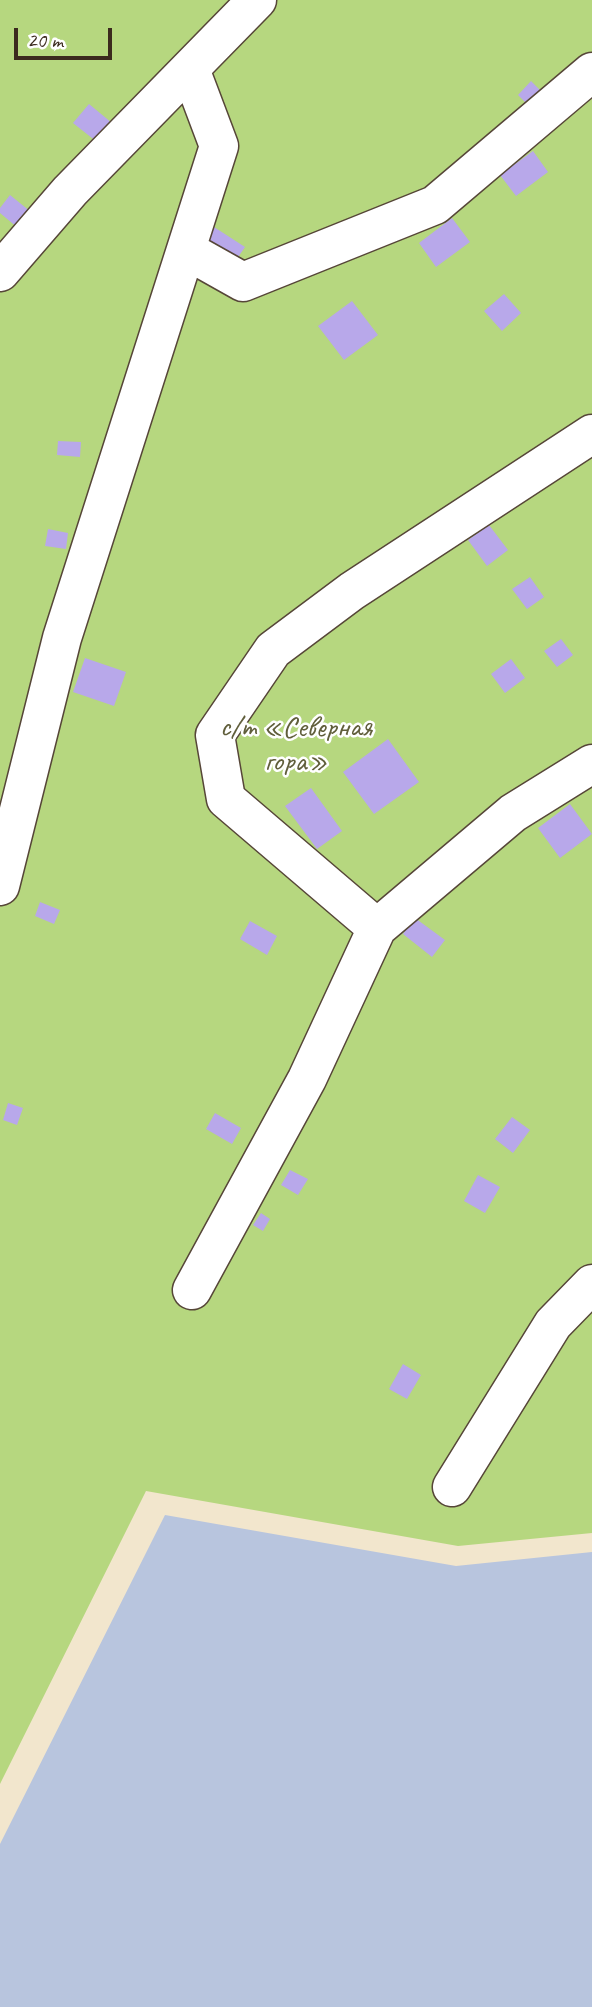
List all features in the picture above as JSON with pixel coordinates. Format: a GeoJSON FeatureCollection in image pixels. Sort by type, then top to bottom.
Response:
{"type":"FeatureCollection","features":[{"type":"Feature","properties":{"kind":"lane"},"geometry":{"type":"LineString","coordinates":[[0,272],[70,191],[257,0]]}},
{"type":"Feature","properties":{"kind":"lane"},"geometry":{"type":"LineString","coordinates":[[0,886],[62,638],[219,146],[190,69]]}},
{"type":"Feature","properties":{"kind":"lane"},"geometry":{"type":"LineString","coordinates":[[186,250],[243,282],[435,205],[592,72]]}},
{"type":"Feature","properties":{"kind":"lane"},"geometry":{"type":"LineString","coordinates":[[377,928],[226,799],[215,735],[272,650],[352,591],[592,434]]}},
{"type":"Feature","properties":{"kind":"lane"},"geometry":{"type":"LineString","coordinates":[[192,1290],[307,1079],[377,928],[513,813],[592,764]]}},
{"type":"Feature","properties":{"kind":"lane"},"geometry":{"type":"LineString","coordinates":[[452,1487],[553,1324],[592,1284]]}},
{"type":"Feature","properties":{"kind":"shaded area"},"geometry":{"type":"Polygon","coordinates":[[[165,1515],[456,1566],[592,1552],[592,2007],[0,2007],[0,1844],[165,1515]]]}},
{"type":"Feature","properties":{"kind":"green space","name":"с/т «Северная гора»"},"geometry":{"type":"Polygon","coordinates":[[[0,0],[592,0],[592,1533],[458,1546],[146,1491],[0,1784],[0,0]]]}},
{"type":"Feature","properties":{"kind":"building"},"geometry":{"type":"Polygon","coordinates":[[[531,81],[544,94],[531,108],[518,95],[531,81]]]}},
{"type":"Feature","properties":{"kind":"building"},"geometry":{"type":"Polygon","coordinates":[[[89,104],[112,123],[97,142],[73,123],[89,104]]]}},
{"type":"Feature","properties":{"kind":"building"},"geometry":{"type":"Polygon","coordinates":[[[533,151],[548,172],[516,196],[500,175],[533,151]]]}},
{"type":"Feature","properties":{"kind":"building"},"geometry":{"type":"Polygon","coordinates":[[[10,195],[31,212],[18,228],[0,213],[0,208],[10,195]]]}},
{"type":"Feature","properties":{"kind":"building"},"geometry":{"type":"Polygon","coordinates":[[[452,218],[470,242],[436,267],[419,243],[452,218]]]}},
{"type":"Feature","properties":{"kind":"building"},"geometry":{"type":"Polygon","coordinates":[[[214,227],[245,247],[232,266],[201,246],[214,227]]]}},
{"type":"Feature","properties":{"kind":"building"},"geometry":{"type":"Polygon","coordinates":[[[504,294],[521,313],[502,331],[484,311],[504,294]]]}},
{"type":"Feature","properties":{"kind":"building"},"geometry":{"type":"Polygon","coordinates":[[[352,301],[378,335],[344,360],[318,326],[352,301]]]}},
{"type":"Feature","properties":{"kind":"building"},"geometry":{"type":"Polygon","coordinates":[[[58,441],[81,442],[80,457],[57,455],[58,441]]]}},
{"type":"Feature","properties":{"kind":"building"},"geometry":{"type":"Polygon","coordinates":[[[489,525],[508,550],[487,566],[468,540],[489,525]]]}},
{"type":"Feature","properties":{"kind":"building"},"geometry":{"type":"Polygon","coordinates":[[[48,529],[68,533],[66,549],[45,546],[48,529]]]}},
{"type":"Feature","properties":{"kind":"building"},"geometry":{"type":"Polygon","coordinates":[[[530,577],[544,597],[527,609],[512,589],[530,577]]]}},
{"type":"Feature","properties":{"kind":"building"},"geometry":{"type":"Polygon","coordinates":[[[561,639],[573,655],[557,667],[544,651],[561,639]]]}},
{"type":"Feature","properties":{"kind":"building"},"geometry":{"type":"Polygon","coordinates":[[[85,658],[126,672],[114,706],[73,692],[85,658]]]}},
{"type":"Feature","properties":{"kind":"building"},"geometry":{"type":"Polygon","coordinates":[[[511,659],[525,678],[505,693],[491,674],[511,659]]]}},
{"type":"Feature","properties":{"kind":"building"},"geometry":{"type":"Polygon","coordinates":[[[388,739],[419,782],[374,814],[343,772],[388,739]]]}},
{"type":"Feature","properties":{"kind":"building"},"geometry":{"type":"Polygon","coordinates":[[[311,788],[342,831],[317,849],[285,806],[311,788]]]}},
{"type":"Feature","properties":{"kind":"building"},"geometry":{"type":"Polygon","coordinates":[[[570,804],[592,834],[560,858],[538,828],[570,804]]]}},
{"type":"Feature","properties":{"kind":"building"},"geometry":{"type":"Polygon","coordinates":[[[40,902],[60,910],[54,924],[35,916],[40,902]]]}},
{"type":"Feature","properties":{"kind":"building"},"geometry":{"type":"Polygon","coordinates":[[[415,918],[445,940],[432,957],[403,934],[415,918]]]}},
{"type":"Feature","properties":{"kind":"building"},"geometry":{"type":"Polygon","coordinates":[[[250,921],[277,936],[267,955],[240,939],[250,921]]]}},
{"type":"Feature","properties":{"kind":"building"},"geometry":{"type":"Polygon","coordinates":[[[8,1103],[23,1108],[17,1125],[3,1120],[8,1103]]]}},
{"type":"Feature","properties":{"kind":"building"},"geometry":{"type":"Polygon","coordinates":[[[215,1113],[241,1128],[232,1144],[206,1129],[215,1113]]]}},
{"type":"Feature","properties":{"kind":"building"},"geometry":{"type":"Polygon","coordinates":[[[512,1117],[530,1130],[513,1153],[495,1139],[512,1117]]]}},
{"type":"Feature","properties":{"kind":"building"},"geometry":{"type":"Polygon","coordinates":[[[290,1170],[308,1179],[298,1195],[281,1185],[290,1170]]]}},
{"type":"Feature","properties":{"kind":"building"},"geometry":{"type":"Polygon","coordinates":[[[478,1175],[500,1187],[485,1213],[464,1201],[478,1175]]]}},
{"type":"Feature","properties":{"kind":"building"},"geometry":{"type":"Polygon","coordinates":[[[261,1213],[270,1219],[263,1231],[253,1225],[261,1213]]]}},
{"type":"Feature","properties":{"kind":"building"},"geometry":{"type":"Polygon","coordinates":[[[403,1364],[421,1375],[407,1399],[389,1389],[403,1364]]]}}]}
